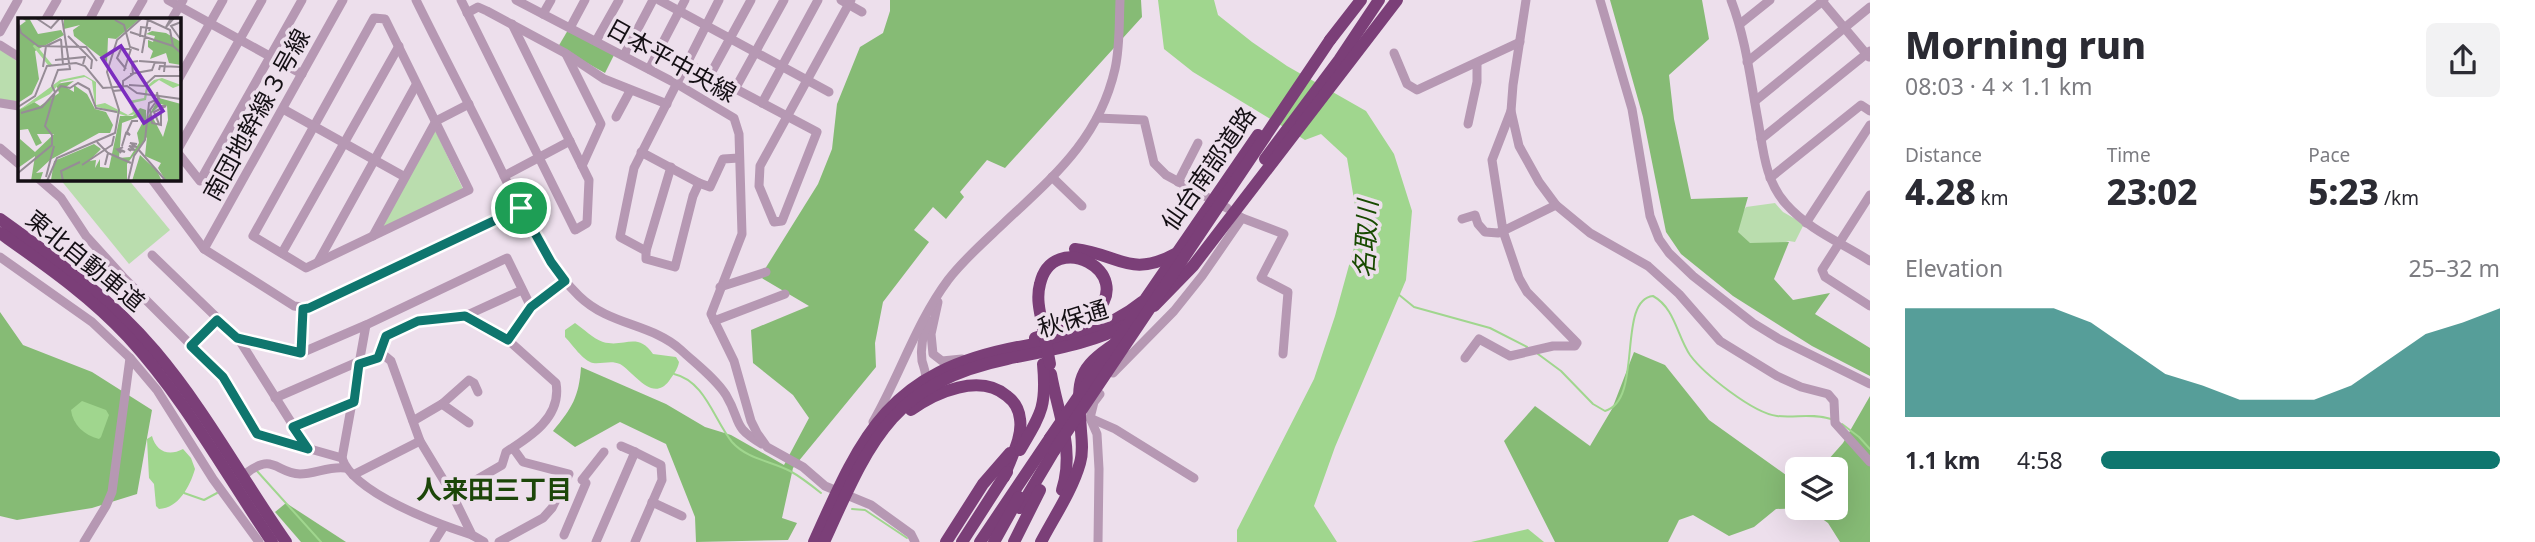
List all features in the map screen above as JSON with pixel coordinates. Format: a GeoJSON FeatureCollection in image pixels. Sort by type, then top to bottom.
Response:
{"type":"FeatureCollection","features":[{"type":"Feature","properties":{"kind":"highway","name":"仙台南部道路"},"geometry":{"type":"LineString","coordinates":[[1054,447],[1131,327],[1257,151],[1330,40],[1361,0]]}},
{"type":"Feature","properties":{"kind":"highway","name":"秋保通"},"geometry":{"type":"LineString","coordinates":[[1329,82],[1379,0]]}},
{"type":"Feature","properties":{"kind":"highway","name":"秋保通"},"geometry":{"type":"LineString","coordinates":[[824,542],[835,491],[855,473],[868,449],[891,419],[923,392],[972,368],[1086,342],[1142,316],[1169,293],[1203,254],[1329,82],[1397,0]]}},
{"type":"Feature","properties":{"kind":"highway","name":"秋保通"},"geometry":{"type":"LineString","coordinates":[[814,542],[835,491],[860,444],[886,411],[927,379],[976,357],[1084,334],[1118,319],[1151,295],[1176,272],[1218,220],[1234,213]]}},
{"type":"Feature","properties":{"kind":"highway","name":"東北自動車道"},"geometry":{"type":"LineString","coordinates":[[0,219],[84,281],[156,352],[286,542]]}},
{"type":"Feature","properties":{"kind":"highway"},"geometry":{"type":"LineString","coordinates":[[1049,527],[1063,490],[1069,462],[1067,439],[1032,300],[1033,282],[1043,261],[1055,253],[1077,249],[1127,265],[1152,264],[1178,252],[1218,220]]}},
{"type":"Feature","properties":{"kind":"highway","name":"東北自動車道"},"geometry":{"type":"LineString","coordinates":[[0,233],[78,290],[134,344],[187,411],[272,542]]}},
{"type":"Feature","properties":{"kind":"highway"},"geometry":{"type":"LineString","coordinates":[[1041,542],[1080,465],[1082,447],[1078,388],[1085,369],[1099,354],[1144,324],[1164,306],[1203,254]]}},
{"type":"Feature","properties":{"kind":"highway"},"geometry":{"type":"LineString","coordinates":[[995,352],[1078,323],[1092,315],[1102,303],[1106,290],[1104,278],[1097,267],[1085,259],[1072,257],[1058,260],[1047,269],[1039,290],[1040,328]]}},
{"type":"Feature","properties":{"kind":"highway"},"geometry":{"type":"LineString","coordinates":[[962,542],[1000,473],[1038,420],[1044,402],[1046,364]]}},
{"type":"Feature","properties":{"kind":"highway"},"geometry":{"type":"LineString","coordinates":[[855,473],[878,441],[906,414],[936,395],[959,388],[989,386],[1002,392],[1013,400],[1020,419],[1020,444],[950,540]]}},
{"type":"Feature","properties":{"kind":"highway"},"geometry":{"type":"LineString","coordinates":[[981,542],[1054,447]]}},
{"type":"Feature","properties":{"kind":"highway"},"geometry":{"type":"LineString","coordinates":[[994,542],[1054,447]]}},
{"type":"Feature","properties":{"kind":"highway"},"geometry":{"type":"LineString","coordinates":[[1001,542],[1054,447]]}},
{"type":"Feature","properties":{"kind":"highway"},"geometry":{"type":"LineString","coordinates":[[1014,542],[1054,447]]}},
{"type":"Feature","properties":{"kind":"highway"},"geometry":{"type":"LineString","coordinates":[[950,540],[1011,458]]}},
{"type":"Feature","properties":{"kind":"street"},"geometry":{"type":"LineString","coordinates":[[0,32],[18,0]]}},
{"type":"Feature","properties":{"kind":"street"},"geometry":{"type":"LineString","coordinates":[[47,18],[57,0]]}},
{"type":"Feature","properties":{"kind":"street"},"geometry":{"type":"LineString","coordinates":[[91,18],[100,0]]}},
{"type":"Feature","properties":{"kind":"street"},"geometry":{"type":"LineString","coordinates":[[133,18],[143,0]]}},
{"type":"Feature","properties":{"kind":"street"},"geometry":{"type":"LineString","coordinates":[[168,0],[181,3],[210,23],[302,75]]}},
{"type":"Feature","properties":{"kind":"street"},"geometry":{"type":"LineString","coordinates":[[180,76],[223,0]]}},
{"type":"Feature","properties":{"kind":"street"},"geometry":{"type":"LineString","coordinates":[[180,147],[262,0]]}},
{"type":"Feature","properties":{"kind":"street"},"geometry":{"type":"LineString","coordinates":[[180,154],[200,181],[302,0]]}},
{"type":"Feature","properties":{"kind":"street","name":"南団地幹線３号線"},"geometry":{"type":"LineString","coordinates":[[204,249],[343,0]]}},
{"type":"Feature","properties":{"kind":"street"},"geometry":{"type":"LineString","coordinates":[[416,0],[521,208],[551,262],[565,281],[581,298],[607,317],[645,330],[676,346],[726,395],[745,434],[803,467],[835,491],[871,505],[911,534],[915,542]]}},
{"type":"Feature","properties":{"kind":"street"},"geometry":{"type":"LineString","coordinates":[[461,0],[575,230],[587,223],[589,180],[512,24]]}},
{"type":"Feature","properties":{"kind":"street","name":"日本平中央線"},"geometry":{"type":"LineString","coordinates":[[517,0],[624,55],[734,118],[738,134],[742,234],[711,309],[714,321]]}},
{"type":"Feature","properties":{"kind":"street"},"geometry":{"type":"LineString","coordinates":[[543,14],[551,0]]}},
{"type":"Feature","properties":{"kind":"street"},"geometry":{"type":"LineString","coordinates":[[570,28],[585,0]]}},
{"type":"Feature","properties":{"kind":"street"},"geometry":{"type":"LineString","coordinates":[[596,41],[619,0]]}},
{"type":"Feature","properties":{"kind":"street"},"geometry":{"type":"LineString","coordinates":[[624,55],[653,0]]}},
{"type":"Feature","properties":{"kind":"street"},"geometry":{"type":"LineString","coordinates":[[659,0],[829,92]]}},
{"type":"Feature","properties":{"kind":"street"},"geometry":{"type":"LineString","coordinates":[[649,69],[685,0]]}},
{"type":"Feature","properties":{"kind":"street"},"geometry":{"type":"LineString","coordinates":[[646,251],[620,237],[634,168],[719,0]]}},
{"type":"Feature","properties":{"kind":"street"},"geometry":{"type":"LineString","coordinates":[[710,75],[751,0]]}},
{"type":"Feature","properties":{"kind":"street"},"geometry":{"type":"LineString","coordinates":[[735,89],[784,0]]}},
{"type":"Feature","properties":{"kind":"street"},"geometry":{"type":"LineString","coordinates":[[762,103],[818,0]]}},
{"type":"Feature","properties":{"kind":"street"},"geometry":{"type":"LineString","coordinates":[[860,444],[881,408],[926,315],[947,282],[969,256],[1052,177],[1083,142],[1097,118],[1115,67],[1120,0]]}},
{"type":"Feature","properties":{"kind":"street"},"geometry":{"type":"LineString","coordinates":[[1465,358],[1479,339],[1510,356],[1553,346],[1575,346],[1577,343],[1527,292],[1519,278],[1503,231],[1492,160],[1511,111],[1526,0]]}},
{"type":"Feature","properties":{"kind":"street"},"geometry":{"type":"LineString","coordinates":[[1600,0],[1632,109],[1650,216],[1669,253],[1693,276],[1753,323],[1779,339],[1870,384]]}},
{"type":"Feature","properties":{"kind":"street"},"geometry":{"type":"LineString","coordinates":[[1731,0],[1741,24],[1770,178],[1785,203],[1806,223],[1869,259]]}},
{"type":"Feature","properties":{"kind":"street"},"geometry":{"type":"LineString","coordinates":[[1741,24],[1770,0]]}},
{"type":"Feature","properties":{"kind":"street"},"geometry":{"type":"LineString","coordinates":[[687,63],[735,89],[789,117],[817,132],[782,221],[774,222],[759,186],[760,166],[789,117],[847,1],[862,12]]}},
{"type":"Feature","properties":{"kind":"street"},"geometry":{"type":"LineString","coordinates":[[1747,62],[1822,1],[1869,55],[1761,139]]}},
{"type":"Feature","properties":{"kind":"street"},"geometry":{"type":"LineString","coordinates":[[467,13],[478,7],[565,53],[604,79],[667,104]]}},
{"type":"Feature","properties":{"kind":"street"},"geometry":{"type":"LineString","coordinates":[[1755,101],[1870,7]]}},
{"type":"Feature","properties":{"kind":"street"},"geometry":{"type":"LineString","coordinates":[[374,19],[385,19],[399,46],[469,190],[306,268],[253,236],[374,19]]}},
{"type":"Feature","properties":{"kind":"street"},"geometry":{"type":"LineString","coordinates":[[1394,53],[1407,84],[1417,90],[1520,42]]}},
{"type":"Feature","properties":{"kind":"street"},"geometry":{"type":"LineString","coordinates":[[0,45],[18,56]]}},
{"type":"Feature","properties":{"kind":"street"},"geometry":{"type":"LineString","coordinates":[[282,254],[399,46]]}},
{"type":"Feature","properties":{"kind":"street"},"geometry":{"type":"LineString","coordinates":[[565,53],[601,124],[582,166]]}},
{"type":"Feature","properties":{"kind":"street"},"geometry":{"type":"LineString","coordinates":[[1468,124],[1477,82],[1477,64]]}},
{"type":"Feature","properties":{"kind":"street"},"geometry":{"type":"LineString","coordinates":[[318,262],[416,85]]}},
{"type":"Feature","properties":{"kind":"street"},"geometry":{"type":"LineString","coordinates":[[616,117],[631,91]]}},
{"type":"Feature","properties":{"kind":"street"},"geometry":{"type":"LineString","coordinates":[[0,103],[18,106]]}},
{"type":"Feature","properties":{"kind":"street"},"geometry":{"type":"LineString","coordinates":[[372,237],[436,121],[469,104]]}},
{"type":"Feature","properties":{"kind":"street"},"geometry":{"type":"LineString","coordinates":[[1770,178],[1861,105],[1870,111]]}},
{"type":"Feature","properties":{"kind":"street"},"geometry":{"type":"LineString","coordinates":[[283,109],[405,177]]}},
{"type":"Feature","properties":{"kind":"street"},"geometry":{"type":"LineString","coordinates":[[1511,111],[1519,146],[1539,182],[1556,205],[1590,233],[1648,266],[1679,294],[1720,341],[1777,376],[1833,398],[1835,423],[1870,462]]}},
{"type":"Feature","properties":{"kind":"street"},"geometry":{"type":"LineString","coordinates":[[1097,118],[1144,120],[1154,163],[1166,175],[1234,213],[1284,233],[1261,278],[1288,292],[1283,354]]}},
{"type":"Feature","properties":{"kind":"street"},"geometry":{"type":"LineString","coordinates":[[1806,223],[1870,125]]}},
{"type":"Feature","properties":{"kind":"street"},"geometry":{"type":"LineString","coordinates":[[505,176],[569,141]]}},
{"type":"Feature","properties":{"kind":"street"},"geometry":{"type":"LineString","coordinates":[[1178,182],[1198,143]]}},
{"type":"Feature","properties":{"kind":"street"},"geometry":{"type":"LineString","coordinates":[[0,148],[18,162]]}},
{"type":"Feature","properties":{"kind":"street"},"geometry":{"type":"LineString","coordinates":[[641,152],[710,187],[723,159],[739,158]]}},
{"type":"Feature","properties":{"kind":"street"},"geometry":{"type":"LineString","coordinates":[[671,167],[646,259],[675,267],[693,196],[699,183]]}},
{"type":"Feature","properties":{"kind":"street"},"geometry":{"type":"LineString","coordinates":[[1052,177],[1082,206]]}},
{"type":"Feature","properties":{"kind":"street"},"geometry":{"type":"LineString","coordinates":[[40,180],[61,198],[86,236],[223,377],[257,434],[343,463],[353,475],[396,505],[477,539]]}},
{"type":"Feature","properties":{"kind":"street"},"geometry":{"type":"LineString","coordinates":[[152,180],[204,249],[303,309],[521,208]]}},
{"type":"Feature","properties":{"kind":"street"},"geometry":{"type":"LineString","coordinates":[[1870,195],[1822,270],[1825,277],[1870,306]]}},
{"type":"Feature","properties":{"kind":"street"},"geometry":{"type":"LineString","coordinates":[[1462,219],[1475,215],[1485,232],[1498,233],[1556,205]]}},
{"type":"Feature","properties":{"kind":"street"},"geometry":{"type":"LineString","coordinates":[[1098,542],[1097,434],[1090,418],[1094,402],[1117,368],[1174,311],[1202,276],[1234,213]]}},
{"type":"Feature","properties":{"kind":"street"},"geometry":{"type":"LineString","coordinates":[[152,255],[237,338],[308,449]]}},
{"type":"Feature","properties":{"kind":"street"},"geometry":{"type":"LineString","coordinates":[[0,257],[92,322],[130,358],[157,390],[259,542]]}},
{"type":"Feature","properties":{"kind":"street"},"geometry":{"type":"LineString","coordinates":[[237,338],[301,353],[507,258],[531,307]]}},
{"type":"Feature","properties":{"kind":"street"},"geometry":{"type":"LineString","coordinates":[[720,287],[766,272]]}},
{"type":"Feature","properties":{"kind":"street"},"geometry":{"type":"LineString","coordinates":[[508,340],[531,307],[565,281]]}},
{"type":"Feature","properties":{"kind":"street"},"geometry":{"type":"LineString","coordinates":[[923,392],[927,379],[922,361],[922,344],[926,327],[947,282]]}},
{"type":"Feature","properties":{"kind":"street"},"geometry":{"type":"LineString","coordinates":[[378,358],[386,336],[413,323],[437,317],[465,316],[522,290]]}},
{"type":"Feature","properties":{"kind":"street"},"geometry":{"type":"LineString","coordinates":[[940,294],[933,324],[933,354],[942,361],[976,357]]}},
{"type":"Feature","properties":{"kind":"street"},"geometry":{"type":"LineString","coordinates":[[767,447],[751,421],[734,361],[714,321],[785,295]]}},
{"type":"Feature","properties":{"kind":"street"},"geometry":{"type":"LineString","coordinates":[[404,307],[413,323]]}},
{"type":"Feature","properties":{"kind":"street"},"geometry":{"type":"LineString","coordinates":[[301,353],[303,309]]}},
{"type":"Feature","properties":{"kind":"street"},"geometry":{"type":"LineString","coordinates":[[452,494],[502,465],[506,452],[542,425],[554,411],[558,391],[556,383],[508,340],[465,316]]}},
{"type":"Feature","properties":{"kind":"street"},"geometry":{"type":"LineString","coordinates":[[191,346],[217,320]]}},
{"type":"Feature","properties":{"kind":"street"},"geometry":{"type":"LineString","coordinates":[[343,463],[366,325]]}},
{"type":"Feature","properties":{"kind":"street"},"geometry":{"type":"LineString","coordinates":[[275,398],[384,356],[391,361],[420,441],[477,539]]}},
{"type":"Feature","properties":{"kind":"street"},"geometry":{"type":"LineString","coordinates":[[84,542],[112,492],[130,358]]}},
{"type":"Feature","properties":{"kind":"street"},"geometry":{"type":"LineString","coordinates":[[413,421],[442,404],[469,380],[474,383],[478,392]]}},
{"type":"Feature","properties":{"kind":"street"},"geometry":{"type":"LineString","coordinates":[[293,427],[354,402]]}},
{"type":"Feature","properties":{"kind":"street"},"geometry":{"type":"LineString","coordinates":[[442,404],[469,423]]}},
{"type":"Feature","properties":{"kind":"street"},"geometry":{"type":"LineString","coordinates":[[1090,418],[1115,429],[1194,478]]}},
{"type":"Feature","properties":{"kind":"street"},"geometry":{"type":"LineString","coordinates":[[353,475],[420,441]]}},
{"type":"Feature","properties":{"kind":"street"},"geometry":{"type":"LineString","coordinates":[[621,446],[661,465],[662,480],[635,542]]}},
{"type":"Feature","properties":{"kind":"street"},"geometry":{"type":"LineString","coordinates":[[513,449],[523,462],[569,474],[586,483]]}},
{"type":"Feature","properties":{"kind":"street"},"geometry":{"type":"LineString","coordinates":[[564,535],[586,483],[604,452]]}},
{"type":"Feature","properties":{"kind":"street"},"geometry":{"type":"LineString","coordinates":[[596,542],[635,452]]}},
{"type":"Feature","properties":{"kind":"street"},"geometry":{"type":"LineString","coordinates":[[248,472],[259,464],[270,462],[299,474],[343,463]]}},
{"type":"Feature","properties":{"kind":"street"},"geometry":{"type":"LineString","coordinates":[[499,542],[544,518],[569,474]]}},
{"type":"Feature","properties":{"kind":"street"},"geometry":{"type":"LineString","coordinates":[[652,502],[682,516]]}},
{"type":"Feature","properties":{"kind":"street"},"geometry":{"type":"LineString","coordinates":[[434,542],[444,526]]}},
{"type":"Feature","properties":{"kind":"shaded area"},"geometry":{"type":"Polygon","coordinates":[[[890,0],[1141,0],[1142,17],[1005,168],[987,160],[960,192],[964,197],[946,219],[933,207],[914,230],[929,242],[883,302],[875,343],[876,367],[793,468],[782,518],[797,523],[788,540],[696,542],[695,517],[666,444],[620,422],[575,447],[553,431],[573,402],[581,367],[666,404],[705,427],[731,435],[784,465],[809,418],[793,395],[753,363],[751,330],[809,306],[760,277],[818,184],[832,149],[837,104],[860,47],[883,33],[890,11],[890,0]]]}},
{"type":"Feature","properties":{"kind":"shaded area"},"geometry":{"type":"Polygon","coordinates":[[[1610,0],[1702,0],[1709,39],[1669,75],[1674,119],[1691,199],[1748,197],[1738,232],[1750,243],[1789,242],[1774,279],[1793,300],[1830,293],[1815,314],[1870,348],[1870,376],[1812,346],[1733,296],[1681,254],[1666,232],[1643,117],[1610,0]]]}},
{"type":"Feature","properties":{"kind":"shaded area"},"geometry":{"type":"Polygon","coordinates":[[[568,30],[614,55],[605,73],[558,47],[568,30]]]}},
{"type":"Feature","properties":{"kind":"shaded area"},"geometry":{"type":"Polygon","coordinates":[[[0,48],[18,62],[18,103],[0,99],[0,48]]]}},
{"type":"Feature","properties":{"kind":"shaded area"},"geometry":{"type":"Polygon","coordinates":[[[435,130],[463,189],[379,229],[435,130]]]}},
{"type":"Feature","properties":{"kind":"shaded area"},"geometry":{"type":"Polygon","coordinates":[[[61,180],[129,180],[170,230],[129,264],[61,180]]]}},
{"type":"Feature","properties":{"kind":"shaded area"},"geometry":{"type":"Polygon","coordinates":[[[1775,203],[1783,212],[1804,224],[1795,242],[1748,250],[1733,227],[1746,207],[1775,203]]]}},
{"type":"Feature","properties":{"kind":"shaded area"},"geometry":{"type":"Polygon","coordinates":[[[0,312],[23,345],[92,372],[152,410],[137,494],[92,508],[17,520],[0,516],[0,312]]]}},
{"type":"Feature","properties":{"kind":"shaded area"},"geometry":{"type":"Polygon","coordinates":[[[1634,352],[1665,365],[1709,420],[1785,474],[1785,509],[1776,509],[1754,527],[1729,536],[1693,515],[1679,520],[1668,542],[1555,542],[1504,441],[1535,406],[1590,446],[1612,409],[1634,352]]]}},
{"type":"Feature","properties":{"kind":"shaded area"},"geometry":{"type":"Polygon","coordinates":[[[1870,396],[1870,542],[1840,542],[1824,520],[1848,520],[1848,457],[1831,457],[1843,443],[1870,396]]]}},
{"type":"Feature","properties":{"kind":"shaded area"},"geometry":{"type":"Polygon","coordinates":[[[286,503],[346,542],[301,542],[275,512],[286,503]]]}},
{"type":"Feature","properties":{"kind":"water","name":"名取川"},"geometry":{"type":"Polygon","coordinates":[[[1158,0],[1214,0],[1218,15],[1252,42],[1287,66],[1366,111],[1394,154],[1412,211],[1406,280],[1335,447],[1314,506],[1337,542],[1237,542],[1237,530],[1314,379],[1335,316],[1359,229],[1347,158],[1321,134],[1305,140],[1193,72],[1164,49],[1158,0]]]}},
{"type":"Feature","properties":{"kind":"water"},"geometry":{"type":"Polygon","coordinates":[[[575,323],[603,342],[642,343],[653,354],[676,357],[678,367],[663,387],[656,389],[643,384],[620,364],[589,362],[565,337],[565,330],[575,323]]]}},
{"type":"Feature","properties":{"kind":"water"},"geometry":{"type":"Polygon","coordinates":[[[82,401],[106,410],[109,415],[99,439],[84,432],[74,420],[71,410],[82,401]]]}},
{"type":"Feature","properties":{"kind":"water"},"geometry":{"type":"Polygon","coordinates":[[[152,436],[163,451],[183,449],[191,458],[195,469],[187,489],[178,500],[166,508],[159,509],[156,506],[154,484],[149,478],[147,439],[152,436]]]}},
{"type":"Feature","properties":{"kind":"water"},"geometry":{"type":"Polygon","coordinates":[[[1528,529],[1544,542],[1471,542],[1528,529]]]}},
{"type":"Feature","properties":{"kind":"waterway"},"geometry":{"type":"LineString","coordinates":[[1398,294],[1414,307],[1490,328],[1527,347]]}},
{"type":"Feature","properties":{"kind":"waterway"},"geometry":{"type":"LineString","coordinates":[[1538,354],[1561,371],[1593,404],[1605,411],[1617,403],[1624,389],[1635,314],[1642,302],[1653,296],[1671,315],[1690,355],[1730,392],[1755,408],[1777,416],[1817,416],[1831,419]]}},
{"type":"Feature","properties":{"kind":"waterway"},"geometry":{"type":"LineString","coordinates":[[674,374],[694,384],[738,448],[790,471],[821,493]]}},
{"type":"Feature","properties":{"kind":"waterway"},"geometry":{"type":"LineString","coordinates":[[1842,424],[1870,449]]}},
{"type":"Feature","properties":{"kind":"waterway"},"geometry":{"type":"LineString","coordinates":[[257,471],[321,542]]}},
{"type":"Feature","properties":{"kind":"waterway"},"geometry":{"type":"LineString","coordinates":[[184,493],[204,500],[217,493]]}},
{"type":"Feature","properties":{"kind":"waterway"},"geometry":{"type":"LineString","coordinates":[[852,509],[865,510],[907,538]]}},
{"type":"Feature","properties":{"kind":"district","name":"人来田三丁目"},"geometry":{"type":"Point","coordinates":[494,490]}},
{"type":"Feature","properties":{"kind":"route"},"geometry":{"type":"LineString","coordinates":[[521,208],[551,262],[565,281],[531,307],[508,340],[465,316],[418,321],[386,336],[378,358],[359,364],[354,402],[293,427],[308,449],[257,434],[223,377],[191,346],[217,320],[237,338],[301,353],[303,309],[521,208]]}}]}
